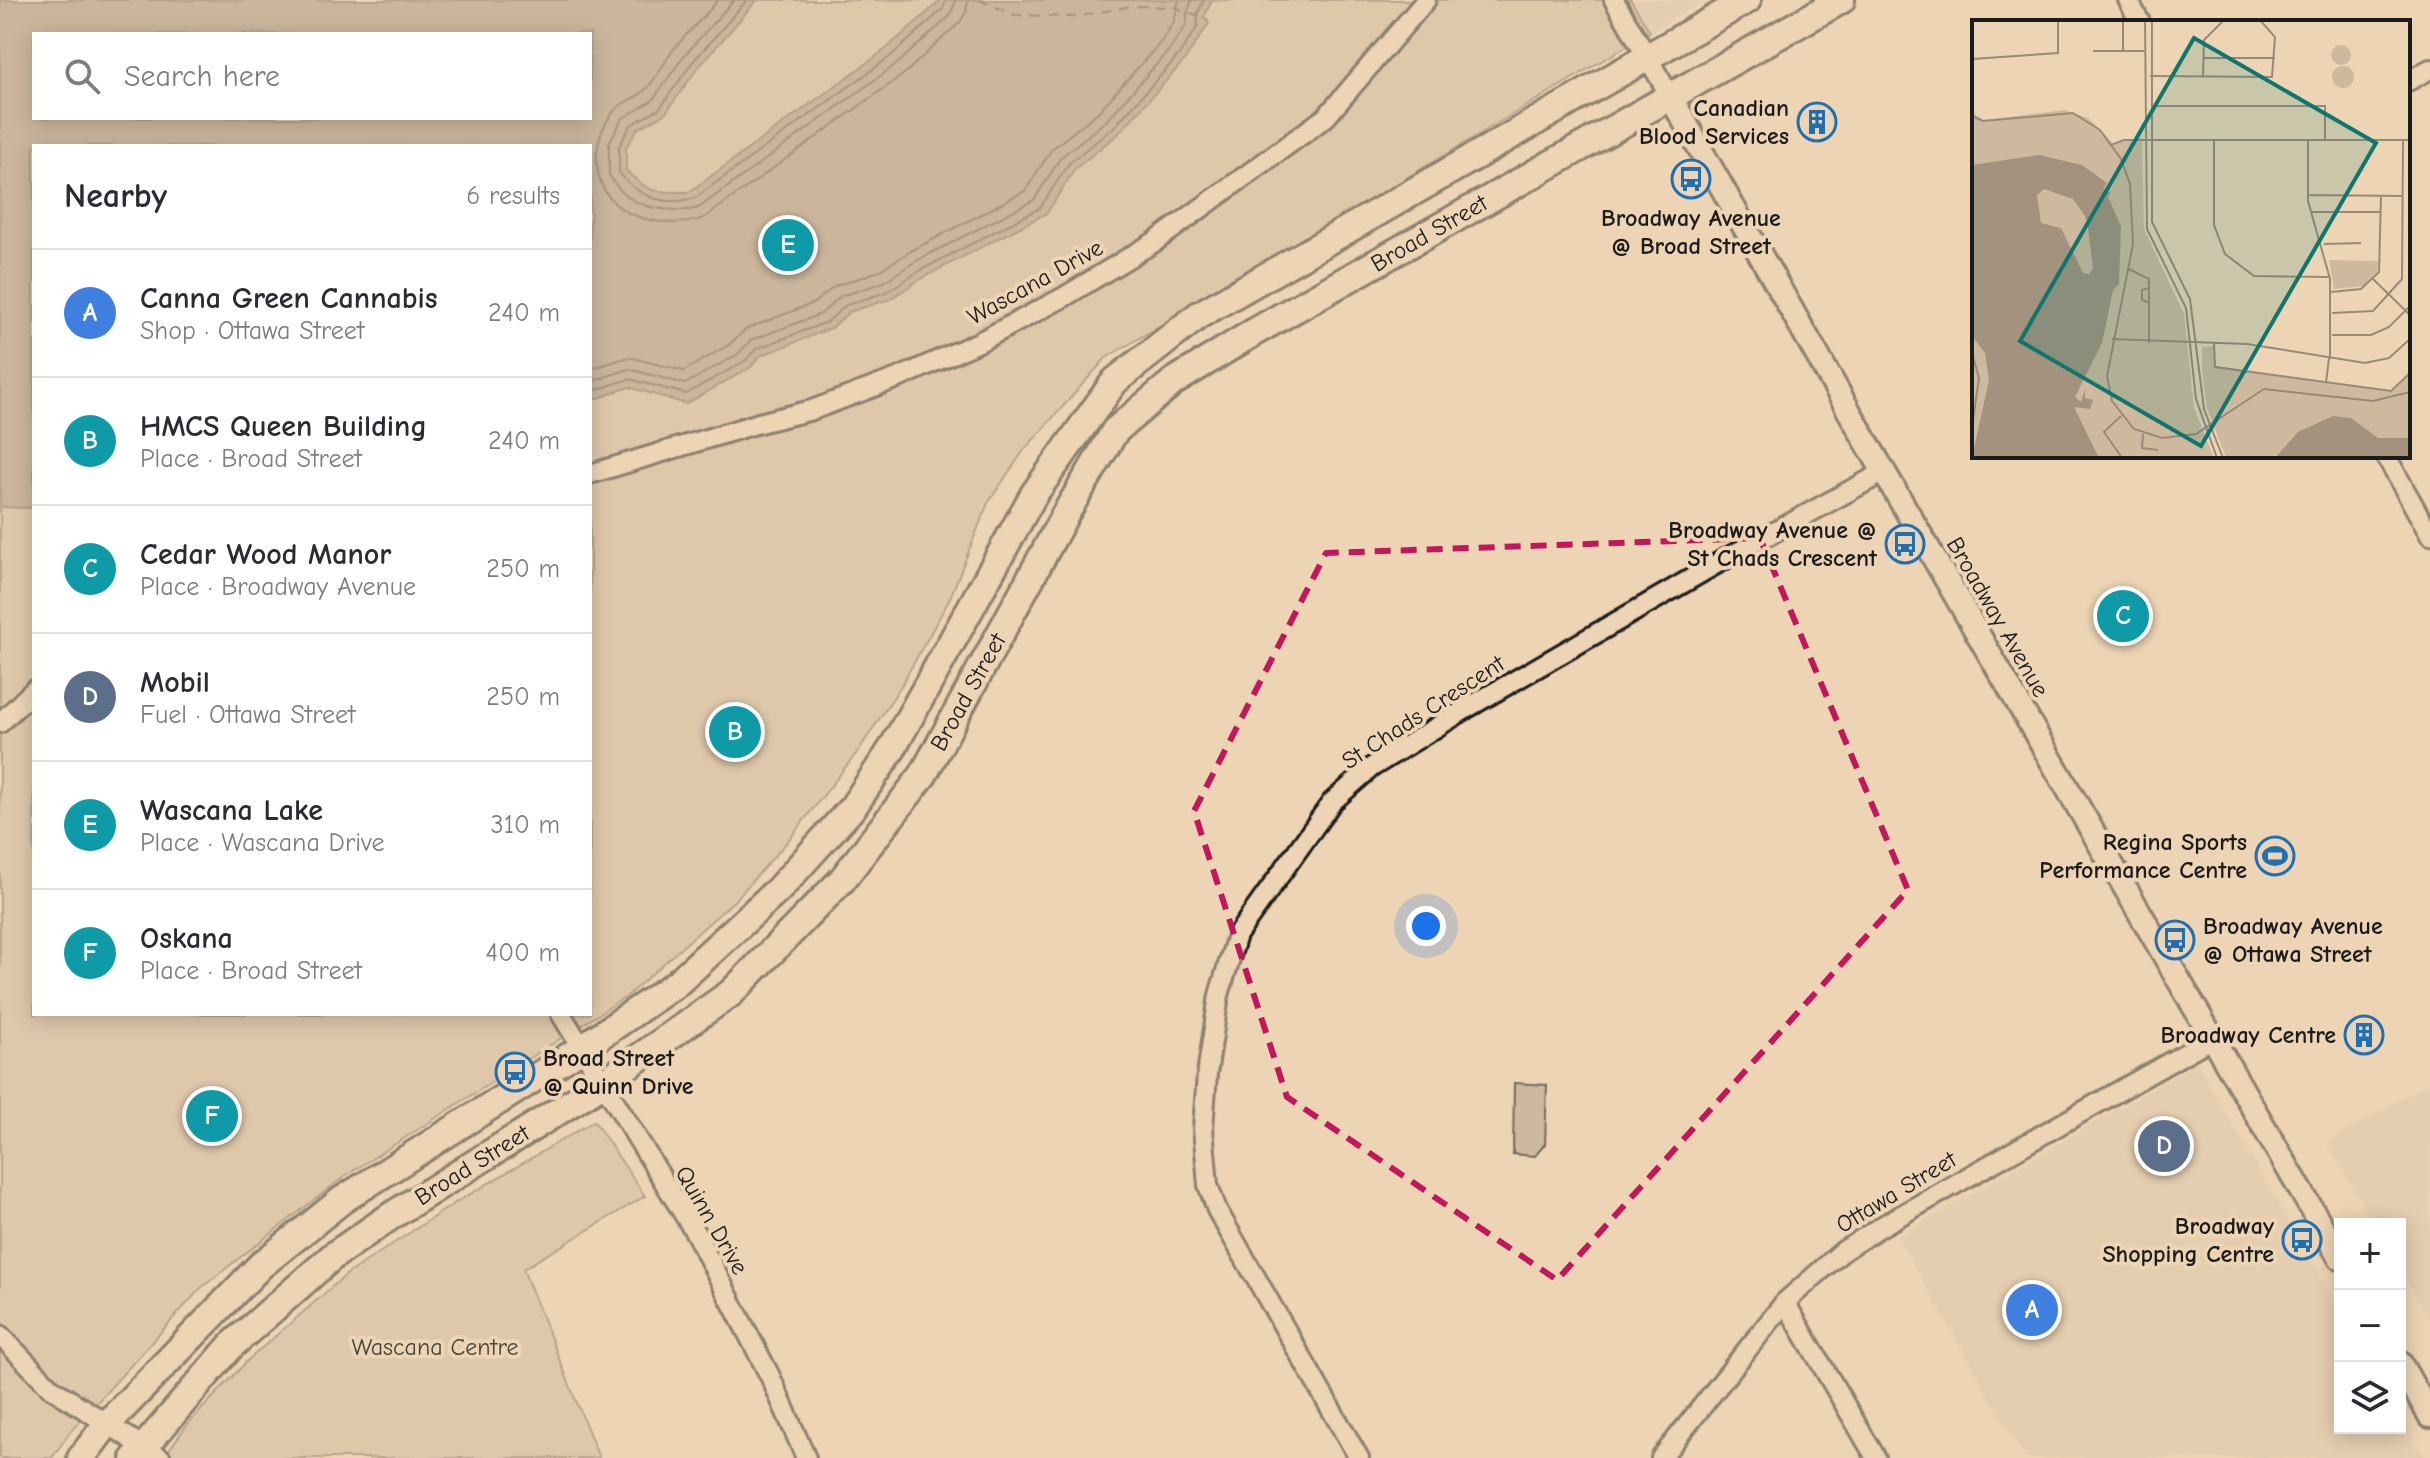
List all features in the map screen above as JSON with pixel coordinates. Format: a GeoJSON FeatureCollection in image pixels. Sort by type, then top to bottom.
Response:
{"type":"FeatureCollection","features":[{"type":"Feature","properties":{"kind":"main road","name":"Broad Street"},"geometry":{"type":"LineString","coordinates":[[81,1458],[106,1425],[260,1266],[342,1200],[582,1048],[677,983],[779,889],[853,807],[892,749],[1034,494],[1115,381],[1199,315],[1747,0]]}},
{"type":"Feature","properties":{"kind":"main road","name":"Broad Street"},"geometry":{"type":"LineString","coordinates":[[147,1455],[231,1346],[333,1256],[603,1083],[731,993],[842,880],[923,775],[1066,513],[1115,431],[1173,382],[1256,331],[1841,0]]}},
{"type":"Feature","properties":{"kind":"street","name":"Wascana Drive"},"geometry":{"type":"LineString","coordinates":[[592,473],[812,410],[979,342],[1064,297],[1156,241],[1326,117],[1426,0]]}},
{"type":"Feature","properties":{"kind":"street","name":"Broadway Avenue"},"geometry":{"type":"LineString","coordinates":[[1614,0],[2334,1247]]}},
{"type":"Feature","properties":{"kind":"street"},"geometry":{"type":"LineString","coordinates":[[2128,0],[2139,20]]}},
{"type":"Feature","properties":{"kind":"street"},"geometry":{"type":"LineString","coordinates":[[2410,80],[2430,69]]}},
{"type":"Feature","properties":{"kind":"street"},"geometry":{"type":"LineString","coordinates":[[2387,458],[2430,535]]}},
{"type":"Feature","properties":{"kind":"street","name":"St Chads Crescent"},"geometry":{"type":"LineString","coordinates":[[1359,1458],[1217,1210],[1208,1185],[1203,1128],[1207,1074],[1219,995],[1237,935],[1330,803],[1372,767],[1469,707],[1725,559],[1884,472]]}},
{"type":"Feature","properties":{"kind":"street"},"geometry":{"type":"LineString","coordinates":[[0,723],[32,692]]}},
{"type":"Feature","properties":{"kind":"street","name":"Quinn Drive"},"geometry":{"type":"LineString","coordinates":[[562,1016],[696,1234],[771,1378],[806,1458]]}},
{"type":"Feature","properties":{"kind":"street","name":"Ottawa Street"},"geometry":{"type":"LineString","coordinates":[[1661,1458],[1785,1302],[1843,1251],[2214,1037]]}},
{"type":"Feature","properties":{"kind":"street"},"geometry":{"type":"LineString","coordinates":[[1785,1302],[1876,1458]]}},
{"type":"Feature","properties":{"kind":"street"},"geometry":{"type":"LineString","coordinates":[[0,1335],[51,1388],[147,1455]]}},
{"type":"Feature","properties":{"kind":"street"},"geometry":{"type":"LineString","coordinates":[[2406,1374],[2430,1416]]}},
{"type":"Feature","properties":{"kind":"highlighted area"},"geometry":{"type":"Polygon","coordinates":[[[1760,538],[1908,890],[1557,1280],[1287,1097],[1194,811],[1326,553],[1760,538]]]}},
{"type":"Feature","properties":{"kind":"shaded area"},"geometry":{"type":"Polygon","coordinates":[[[1631,0],[1706,0],[1650,32],[1631,0]]]}},
{"type":"Feature","properties":{"kind":"shaded area","name":"Broadway Shopping Centre"},"geometry":{"type":"Polygon","coordinates":[[[2197,1063],[2334,1300],[2334,1434],[2406,1434],[2406,1425],[2425,1458],[2025,1458],[1897,1237],[2197,1063]]]}},
{"type":"Feature","properties":{"kind":"shaded area"},"geometry":{"type":"Polygon","coordinates":[[[2430,1082],[2430,1321],[2406,1279],[2406,1218],[2371,1218],[2327,1143],[2430,1082]]]}},
{"type":"Feature","properties":{"kind":"green space"},"geometry":{"type":"Polygon","coordinates":[[[0,0],[1631,0],[1650,32],[1106,358],[1024,450],[988,503],[949,600],[902,684],[859,750],[787,842],[736,899],[627,996],[345,1176],[201,1288],[70,1432],[52,1458],[0,1458],[0,0]]]}},
{"type":"Feature","properties":{"kind":"green space"},"geometry":{"type":"Polygon","coordinates":[[[1514,1083],[1547,1085],[1545,1144],[1535,1156],[1513,1154],[1514,1083]]]}},
{"type":"Feature","properties":{"kind":"green space","name":"Wascana Centre"},"geometry":{"type":"Polygon","coordinates":[[[594,1121],[645,1196],[523,1269],[599,1458],[163,1458],[187,1425],[248,1360],[347,1274],[455,1203],[594,1121]]]}},
{"type":"Feature","properties":{"kind":"water"},"geometry":{"type":"Polygon","coordinates":[[[0,0],[757,0],[697,69],[665,114],[637,129],[626,148],[626,170],[641,184],[661,192],[689,192],[886,49],[941,0],[1212,0],[1204,17],[1209,23],[1185,60],[1118,134],[1075,169],[1047,213],[924,277],[890,299],[849,312],[832,328],[760,356],[751,367],[686,404],[629,387],[592,400],[592,144],[32,144],[32,507],[0,507],[0,0]]]}},
{"type":"Feature","properties":{"kind":"ferry route"},"geometry":{"type":"LineString","coordinates":[[979,0],[1015,15],[1075,17],[1131,6],[1174,7],[1208,19]]}},
{"type":"Feature","properties":{"kind":"place","name":"Canadian Blood Services"},"geometry":{"type":"Point","coordinates":[1817,122]}},
{"type":"Feature","properties":{"kind":"place","name":"Broadway Avenue @ Broad Street"},"geometry":{"type":"Point","coordinates":[1691,179]}},
{"type":"Feature","properties":{"kind":"place","name":"Wascana Lake"},"geometry":{"type":"Point","coordinates":[788,245]}},
{"type":"Feature","properties":{"kind":"place","name":"Broadway Avenue @ St Chads Crescent"},"geometry":{"type":"Point","coordinates":[1905,544]}},
{"type":"Feature","properties":{"kind":"place","name":"Cedar Wood Manor"},"geometry":{"type":"Point","coordinates":[2123,616]}},
{"type":"Feature","properties":{"kind":"place","name":"HMCS Queen Building"},"geometry":{"type":"Point","coordinates":[735,732]}},
{"type":"Feature","properties":{"kind":"place","name":"Regina Sports Performance Centre"},"geometry":{"type":"Point","coordinates":[2275,856]}},
{"type":"Feature","properties":{"kind":"place","name":"Broadway Avenue @ Ottawa Street"},"geometry":{"type":"Point","coordinates":[2175,940]}},
{"type":"Feature","properties":{"kind":"place","name":"Broadway Centre"},"geometry":{"type":"Point","coordinates":[2364,1035]}},
{"type":"Feature","properties":{"kind":"place","name":"Broad Street @ Quinn Drive"},"geometry":{"type":"Point","coordinates":[515,1072]}},
{"type":"Feature","properties":{"kind":"place","name":"Oskana"},"geometry":{"type":"Point","coordinates":[212,1116]}},
{"type":"Feature","properties":{"kind":"place","name":"Mobil"},"geometry":{"type":"Point","coordinates":[2164,1146]}},
{"type":"Feature","properties":{"kind":"place","name":"Broadway Shopping Centre"},"geometry":{"type":"Point","coordinates":[2302,1240]}},
{"type":"Feature","properties":{"kind":"place","name":"Canna Green Cannabis"},"geometry":{"type":"Point","coordinates":[2032,1310]}}]}
